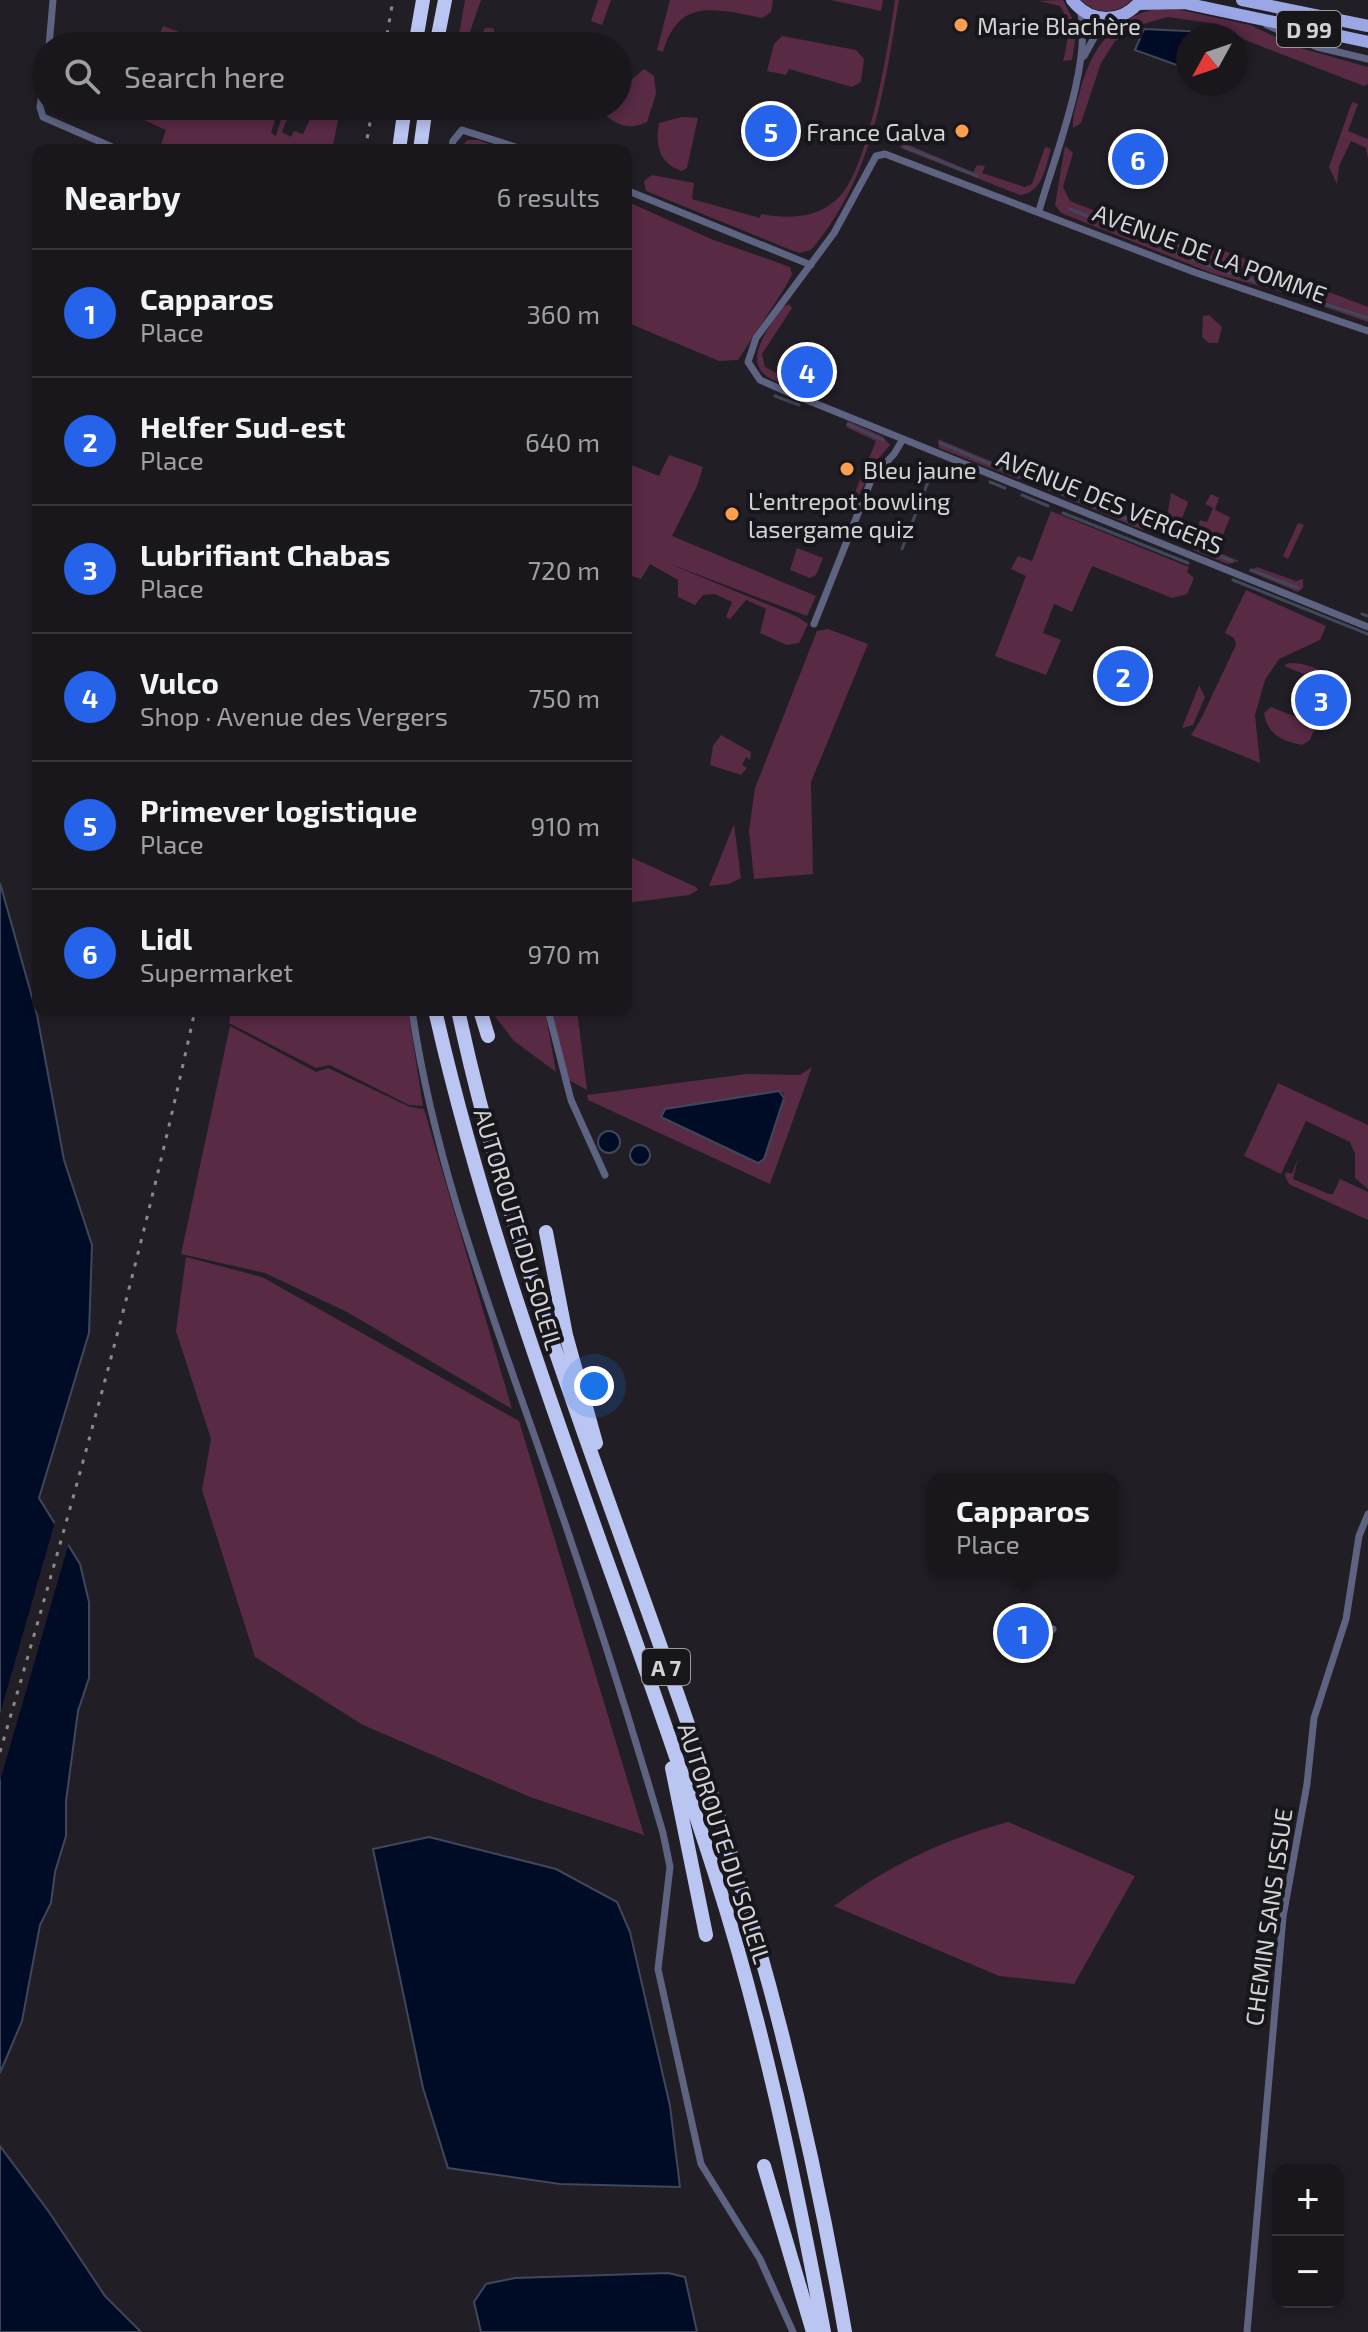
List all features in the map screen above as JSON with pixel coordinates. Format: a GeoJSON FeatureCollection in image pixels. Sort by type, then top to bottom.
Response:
{"type":"FeatureCollection","features":[{"type":"Feature","properties":{"kind":"highway"},"geometry":{"type":"LineString","coordinates":[[417,32],[423,0]]}},
{"type":"Feature","properties":{"kind":"highway"},"geometry":{"type":"LineString","coordinates":[[439,32],[445,0]]}},
{"type":"Feature","properties":{"kind":"highway"},"geometry":{"type":"LineString","coordinates":[[400,144],[403,120]]}},
{"type":"Feature","properties":{"kind":"highway"},"geometry":{"type":"LineString","coordinates":[[421,144],[424,120]]}},
{"type":"Feature","properties":{"kind":"highway","name":"AUTOROUTE DU SOLEIL"},"geometry":{"type":"LineString","coordinates":[[437,1016],[487,1208],[526,1332],[716,1875],[763,2041],[824,2332]]}},
{"type":"Feature","properties":{"kind":"highway","name":"AUTOROUTE DU SOLEIL"},"geometry":{"type":"LineString","coordinates":[[460,1016],[507,1199],[548,1331],[735,1866],[782,2034],[845,2332]]}},
{"type":"Feature","properties":{"kind":"highway"},"geometry":{"type":"LineString","coordinates":[[482,1016],[488,1036]]}},
{"type":"Feature","properties":{"kind":"highway"},"geometry":{"type":"LineString","coordinates":[[546,1232],[566,1335],[616,1525]]}},
{"type":"Feature","properties":{"kind":"highway"},"geometry":{"type":"LineString","coordinates":[[666,1728],[680,1819],[706,1935]]}},
{"type":"Feature","properties":{"kind":"highway"},"geometry":{"type":"LineString","coordinates":[[764,2166],[813,2332]]}},
{"type":"Feature","properties":{"kind":"main road","name":"D 99"},"geometry":{"type":"LineString","coordinates":[[1242,0],[1296,6],[1368,26]]}},
{"type":"Feature","properties":{"kind":"main road","name":"D 99"},"geometry":{"type":"LineString","coordinates":[[1140,2],[1172,2],[1368,42]]}},
{"type":"Feature","properties":{"kind":"main road"},"geometry":{"type":"LineString","coordinates":[[1076,4],[1098,18],[1112,19],[1126,14],[1140,2]]}},
{"type":"Feature","properties":{"kind":"street"},"geometry":{"type":"LineString","coordinates":[[50,32],[53,0]]}},
{"type":"Feature","properties":{"kind":"street"},"geometry":{"type":"LineString","coordinates":[[1039,211],[1081,62],[1084,30],[1076,4]]}},
{"type":"Feature","properties":{"kind":"street"},"geometry":{"type":"LineString","coordinates":[[1250,17],[1299,40],[1368,59]]}},
{"type":"Feature","properties":{"kind":"street"},"geometry":{"type":"LineString","coordinates":[[1081,62],[1095,36],[1112,19]]}},
{"type":"Feature","properties":{"kind":"street"},"geometry":{"type":"LineString","coordinates":[[50,120],[105,144]]}},
{"type":"Feature","properties":{"kind":"street"},"geometry":{"type":"LineString","coordinates":[[452,144],[462,130],[506,144]]}},
{"type":"Feature","properties":{"kind":"street","name":"AVENUE DE LA POMME"},"geometry":{"type":"LineString","coordinates":[[811,265],[847,211],[876,156],[885,154],[1194,272],[1368,331]]}},
{"type":"Feature","properties":{"kind":"street"},"geometry":{"type":"LineString","coordinates":[[632,192],[811,265]]}},
{"type":"Feature","properties":{"kind":"street","name":"AVENUE DES VERGERS"},"geometry":{"type":"LineString","coordinates":[[811,265],[756,338],[748,362],[760,380],[1368,627]]}},
{"type":"Feature","properties":{"kind":"street"},"geometry":{"type":"LineString","coordinates":[[814,624],[872,478],[903,439]]}},
{"type":"Feature","properties":{"kind":"street"},"geometry":{"type":"LineString","coordinates":[[413,1016],[435,1120],[480,1282],[603,1630],[663,1833],[670,1867],[658,1969],[701,2164],[760,2259],[793,2332]]}},
{"type":"Feature","properties":{"kind":"street"},"geometry":{"type":"LineString","coordinates":[[550,1016],[571,1100],[605,1175]]}},
{"type":"Feature","properties":{"kind":"street","name":"CHEMIN SANS ISSUE"},"geometry":{"type":"LineString","coordinates":[[1247,2332],[1287,1890],[1307,1784],[1314,1718],[1346,1619],[1359,1536],[1368,1514]]}},
{"type":"Feature","properties":{"kind":"street"},"geometry":{"type":"LineString","coordinates":[[1041,1639],[1053,1629]]}},
{"type":"Feature","properties":{"kind":"shaded area"},"geometry":{"type":"Polygon","coordinates":[[[465,0],[481,0],[470,32],[459,32],[465,0]]]}},
{"type":"Feature","properties":{"kind":"shaded area"},"geometry":{"type":"Polygon","coordinates":[[[598,0],[611,0],[602,25],[591,21],[598,0]]]}},
{"type":"Feature","properties":{"kind":"shaded area"},"geometry":{"type":"Polygon","coordinates":[[[670,0],[773,0],[771,12],[762,18],[712,10],[687,15],[669,35],[663,52],[657,50],[670,0]]]}},
{"type":"Feature","properties":{"kind":"shaded area"},"geometry":{"type":"Polygon","coordinates":[[[831,0],[883,0],[881,11],[831,0]]]}},
{"type":"Feature","properties":{"kind":"shaded area"},"geometry":{"type":"Polygon","coordinates":[[[895,0],[899,0],[893,38],[872,134],[848,195],[811,250],[799,253],[646,191],[644,181],[652,175],[694,183],[692,199],[760,218],[761,214],[783,217],[814,213],[832,203],[851,180],[869,131],[883,73],[895,0]]]}},
{"type":"Feature","properties":{"kind":"shaded area"},"geometry":{"type":"Polygon","coordinates":[[[1063,0],[1077,28],[1072,60],[1063,61],[1068,32],[1066,19],[1060,6],[1039,1],[1063,0]]]}},
{"type":"Feature","properties":{"kind":"shaded area"},"geometry":{"type":"Polygon","coordinates":[[[1081,0],[1132,0],[1113,11],[1100,11],[1081,0]]]}},
{"type":"Feature","properties":{"kind":"shaded area"},"geometry":{"type":"Polygon","coordinates":[[[1167,7],[1245,24],[1218,24],[1168,17],[1140,25],[1115,41],[1101,63],[1081,123],[1073,128],[1085,74],[1100,46],[1121,24],[1149,10],[1167,7]]]}},
{"type":"Feature","properties":{"kind":"shaded area"},"geometry":{"type":"Polygon","coordinates":[[[1248,25],[1297,47],[1368,67],[1368,84],[1364,86],[1248,41],[1248,25]]]}},
{"type":"Feature","properties":{"kind":"shaded area"},"geometry":{"type":"Polygon","coordinates":[[[163,26],[179,32],[161,32],[163,26]]]}},
{"type":"Feature","properties":{"kind":"shaded area"},"geometry":{"type":"Polygon","coordinates":[[[782,36],[856,50],[864,59],[861,82],[852,87],[789,69],[786,75],[767,71],[774,44],[782,36]]]}},
{"type":"Feature","properties":{"kind":"shaded area"},"geometry":{"type":"Polygon","coordinates":[[[644,69],[654,76],[656,94],[647,122],[626,126],[612,120],[632,120],[632,79],[644,69]]]}},
{"type":"Feature","properties":{"kind":"shaded area"},"geometry":{"type":"Polygon","coordinates":[[[1352,102],[1358,104],[1348,131],[1368,139],[1368,158],[1366,148],[1351,141],[1339,166],[1337,184],[1329,167],[1352,102]]]}},
{"type":"Feature","properties":{"kind":"shaded area"},"geometry":{"type":"Polygon","coordinates":[[[682,117],[698,118],[687,168],[682,171],[664,158],[658,139],[659,123],[682,117]]]}},
{"type":"Feature","properties":{"kind":"shaded area"},"geometry":{"type":"Polygon","coordinates":[[[144,120],[275,120],[271,133],[276,136],[281,120],[287,120],[282,132],[291,137],[294,131],[303,134],[310,120],[338,120],[333,144],[161,144],[166,130],[144,120]]]}},
{"type":"Feature","properties":{"kind":"shaded area"},"geometry":{"type":"Polygon","coordinates":[[[468,140],[478,140],[489,144],[464,144],[468,140]]]}},
{"type":"Feature","properties":{"kind":"shaded area"},"geometry":{"type":"Polygon","coordinates":[[[904,143],[973,172],[977,165],[985,166],[982,173],[1025,187],[1032,184],[1045,147],[1051,149],[1038,184],[1028,193],[1020,195],[903,149],[900,147],[904,143]]]}},
{"type":"Feature","properties":{"kind":"shaded area"},"geometry":{"type":"Polygon","coordinates":[[[1065,146],[1073,153],[1063,187],[1070,201],[1205,254],[1207,244],[1273,270],[1299,287],[1294,295],[1214,274],[1061,213],[1055,205],[1065,146]]]}},
{"type":"Feature","properties":{"kind":"shaded area"},"geometry":{"type":"Polygon","coordinates":[[[632,204],[711,239],[790,267],[792,274],[786,286],[738,360],[719,361],[632,325],[632,204]]]}},
{"type":"Feature","properties":{"kind":"shaded area"},"geometry":{"type":"Polygon","coordinates":[[[1324,290],[1368,307],[1368,322],[1322,306],[1324,290]]]}},
{"type":"Feature","properties":{"kind":"shaded area"},"geometry":{"type":"Polygon","coordinates":[[[789,304],[792,308],[762,354],[765,367],[785,378],[785,384],[770,378],[757,361],[762,339],[783,307],[789,304]]]}},
{"type":"Feature","properties":{"kind":"shaded area"},"geometry":{"type":"Polygon","coordinates":[[[1209,315],[1222,327],[1218,343],[1209,343],[1202,337],[1203,316],[1209,315]]]}},
{"type":"Feature","properties":{"kind":"shaded area"},"geometry":{"type":"Polygon","coordinates":[[[848,421],[882,436],[890,445],[874,464],[853,508],[849,507],[876,441],[846,427],[848,421]]]}},
{"type":"Feature","properties":{"kind":"shaded area"},"geometry":{"type":"Polygon","coordinates":[[[938,439],[1025,477],[1018,479],[939,448],[938,439]]]}},
{"type":"Feature","properties":{"kind":"shaded area"},"geometry":{"type":"Polygon","coordinates":[[[669,455],[703,467],[672,536],[816,596],[807,616],[665,562],[798,617],[808,624],[799,643],[787,645],[760,633],[766,609],[746,600],[730,619],[726,617],[732,602],[715,594],[703,595],[695,605],[678,597],[678,580],[650,564],[641,579],[632,576],[632,465],[659,476],[669,455]]]}},
{"type":"Feature","properties":{"kind":"shaded area"},"geometry":{"type":"Polygon","coordinates":[[[1044,483],[1151,527],[1143,530],[1045,489],[1044,483]]]}},
{"type":"Feature","properties":{"kind":"shaded area"},"geometry":{"type":"Polygon","coordinates":[[[1171,493],[1188,502],[1179,527],[1179,541],[1164,536],[1171,493]]]}},
{"type":"Feature","properties":{"kind":"shaded area"},"geometry":{"type":"Polygon","coordinates":[[[1211,494],[1219,498],[1215,510],[1230,517],[1223,535],[1216,538],[1198,527],[1200,520],[1207,522],[1213,508],[1205,504],[1211,494]]]}},
{"type":"Feature","properties":{"kind":"shaded area"},"geometry":{"type":"Polygon","coordinates":[[[1051,511],[1189,567],[1187,572],[1194,578],[1187,594],[1172,598],[1092,566],[1072,612],[1054,604],[1043,633],[1061,640],[1046,675],[995,656],[1026,576],[1011,569],[1018,556],[1032,561],[1051,511]]]}},
{"type":"Feature","properties":{"kind":"shaded area"},"geometry":{"type":"Polygon","coordinates":[[[1298,523],[1304,525],[1288,559],[1283,556],[1298,523]]]}},
{"type":"Feature","properties":{"kind":"shaded area"},"geometry":{"type":"Polygon","coordinates":[[[1190,540],[1239,561],[1228,564],[1193,550],[1190,540]]]}},
{"type":"Feature","properties":{"kind":"shaded area"},"geometry":{"type":"Polygon","coordinates":[[[797,548],[823,558],[816,575],[810,578],[790,570],[797,548]]]}},
{"type":"Feature","properties":{"kind":"shaded area"},"geometry":{"type":"Polygon","coordinates":[[[1257,567],[1296,581],[1303,579],[1303,588],[1298,592],[1248,571],[1257,567]]]}},
{"type":"Feature","properties":{"kind":"shaded area"},"geometry":{"type":"Polygon","coordinates":[[[1246,590],[1326,626],[1320,640],[1279,659],[1265,680],[1255,715],[1260,763],[1191,735],[1236,645],[1234,638],[1225,633],[1246,590]]]}},
{"type":"Feature","properties":{"kind":"shaded area"},"geometry":{"type":"Polygon","coordinates":[[[828,629],[868,644],[811,782],[813,874],[754,879],[749,831],[755,788],[817,631],[828,629]]]}},
{"type":"Feature","properties":{"kind":"shaded area"},"geometry":{"type":"Polygon","coordinates":[[[1289,663],[1318,670],[1333,680],[1331,685],[1284,666],[1289,663]]]}},
{"type":"Feature","properties":{"kind":"shaded area"},"geometry":{"type":"Polygon","coordinates":[[[1199,685],[1205,697],[1193,725],[1182,728],[1199,685]]]}},
{"type":"Feature","properties":{"kind":"shaded area"},"geometry":{"type":"Polygon","coordinates":[[[1271,707],[1316,725],[1310,740],[1302,745],[1272,732],[1264,713],[1271,707]]]}},
{"type":"Feature","properties":{"kind":"shaded area"},"geometry":{"type":"Polygon","coordinates":[[[721,735],[751,752],[750,760],[746,757],[742,765],[747,768],[741,775],[710,765],[713,746],[721,735]]]}},
{"type":"Feature","properties":{"kind":"shaded area"},"geometry":{"type":"Polygon","coordinates":[[[734,824],[741,878],[729,884],[709,886],[734,824]]]}},
{"type":"Feature","properties":{"kind":"shaded area"},"geometry":{"type":"Polygon","coordinates":[[[632,858],[696,887],[698,890],[689,895],[632,902],[632,858]]]}},
{"type":"Feature","properties":{"kind":"shaded area"},"geometry":{"type":"Polygon","coordinates":[[[230,1016],[409,1016],[423,1106],[409,1105],[330,1065],[316,1068],[229,1023],[230,1016]]]}},
{"type":"Feature","properties":{"kind":"shaded area"},"geometry":{"type":"Polygon","coordinates":[[[495,1016],[546,1016],[556,1072],[514,1041],[495,1016]]]}},
{"type":"Feature","properties":{"kind":"shaded area"},"geometry":{"type":"Polygon","coordinates":[[[553,1016],[578,1016],[587,1090],[569,1080],[553,1016]]]}},
{"type":"Feature","properties":{"kind":"shaded area"},"geometry":{"type":"Polygon","coordinates":[[[230,1026],[316,1072],[328,1068],[410,1107],[424,1109],[512,1409],[347,1312],[265,1273],[181,1254],[230,1026]]]}},
{"type":"Feature","properties":{"kind":"shaded area"},"geometry":{"type":"Polygon","coordinates":[[[812,1067],[770,1184],[588,1100],[587,1095],[746,1074],[800,1075],[812,1067]],[[783,1092],[662,1111],[758,1163],[764,1159],[784,1098],[783,1092]]]}},
{"type":"Feature","properties":{"kind":"shaded area"},"geometry":{"type":"Polygon","coordinates":[[[1278,1083],[1368,1125],[1368,1189],[1355,1178],[1355,1154],[1350,1142],[1306,1121],[1281,1174],[1244,1156],[1278,1083]]]}},
{"type":"Feature","properties":{"kind":"shaded area"},"geometry":{"type":"Polygon","coordinates":[[[1298,1158],[1293,1179],[1329,1194],[1333,1194],[1340,1179],[1368,1192],[1368,1220],[1289,1184],[1286,1172],[1292,1174],[1298,1158]]]}},
{"type":"Feature","properties":{"kind":"shaded area"},"geometry":{"type":"Polygon","coordinates":[[[186,1257],[262,1277],[519,1421],[644,1835],[530,1797],[363,1725],[255,1657],[202,1490],[211,1439],[176,1331],[186,1257]]]}},
{"type":"Feature","properties":{"kind":"shaded area"},"geometry":{"type":"Polygon","coordinates":[[[1008,1822],[1135,1876],[1074,1984],[999,1976],[834,1906],[917,1855],[1008,1822]]]}},
{"type":"Feature","properties":{"kind":"water"},"geometry":{"type":"Polygon","coordinates":[[[1144,29],[1176,31],[1176,65],[1135,50],[1144,29]]]}},
{"type":"Feature","properties":{"kind":"water"},"geometry":{"type":"Polygon","coordinates":[[[0,883],[32,997],[32,1016],[37,1016],[64,1160],[92,1245],[89,1333],[39,1498],[80,1564],[89,1602],[89,1678],[78,1711],[66,1801],[66,1836],[55,1872],[51,1903],[40,1925],[22,2021],[0,2073],[0,883]]]}},
{"type":"Feature","properties":{"kind":"water"},"geometry":{"type":"Polygon","coordinates":[[[779,1091],[784,1098],[764,1159],[758,1163],[661,1117],[665,1109],[779,1091]]]}},
{"type":"Feature","properties":{"kind":"water"},"geometry":{"type":"Polygon","coordinates":[[[609,1131],[617,1134],[620,1142],[617,1150],[609,1153],[601,1150],[598,1142],[601,1134],[609,1131]]]}},
{"type":"Feature","properties":{"kind":"water"},"geometry":{"type":"Polygon","coordinates":[[[636,1145],[644,1145],[650,1155],[644,1165],[636,1165],[630,1159],[630,1151],[636,1145]]]}},
{"type":"Feature","properties":{"kind":"water"},"geometry":{"type":"Polygon","coordinates":[[[429,1837],[556,1869],[617,1902],[630,1932],[670,2106],[680,2187],[560,2184],[448,2168],[423,2088],[373,1849],[429,1837]]]}},
{"type":"Feature","properties":{"kind":"water"},"geometry":{"type":"Polygon","coordinates":[[[0,2146],[105,2296],[141,2332],[0,2332],[0,2146]]]}},
{"type":"Feature","properties":{"kind":"water"},"geometry":{"type":"Polygon","coordinates":[[[668,2273],[685,2277],[697,2332],[481,2332],[474,2302],[486,2284],[515,2278],[668,2273]]]}},
{"type":"Feature","properties":{"kind":"pier"},"geometry":{"type":"Polygon","coordinates":[[[56,1518],[70,1539],[0,1781],[0,1714],[56,1518]]]}},
{"type":"Feature","properties":{"kind":"waterway"},"geometry":{"type":"LineString","coordinates":[[905,147],[977,176]]}},
{"type":"Feature","properties":{"kind":"waterway"},"geometry":{"type":"LineString","coordinates":[[1070,209],[1209,266],[1368,318]]}},
{"type":"Feature","properties":{"kind":"waterway"},"geometry":{"type":"LineString","coordinates":[[775,396],[799,405]]}},
{"type":"Feature","properties":{"kind":"waterway"},"geometry":{"type":"LineString","coordinates":[[848,424],[883,440]]}},
{"type":"Feature","properties":{"kind":"waterway"},"geometry":{"type":"LineString","coordinates":[[940,443],[1022,477]]}},
{"type":"Feature","properties":{"kind":"waterway"},"geometry":{"type":"LineString","coordinates":[[902,549],[933,469],[947,465],[973,476]]}},
{"type":"Feature","properties":{"kind":"waterway"},"geometry":{"type":"LineString","coordinates":[[990,482],[1005,488]]}},
{"type":"Feature","properties":{"kind":"waterway"},"geometry":{"type":"LineString","coordinates":[[1047,487],[1146,527]]}},
{"type":"Feature","properties":{"kind":"waterway"},"geometry":{"type":"LineString","coordinates":[[1022,495],[1048,506]]}},
{"type":"Feature","properties":{"kind":"waterway"},"geometry":{"type":"LineString","coordinates":[[1063,513],[1188,563]]}},
{"type":"Feature","properties":{"kind":"waterway"},"geometry":{"type":"LineString","coordinates":[[1166,534],[1180,538]]}},
{"type":"Feature","properties":{"kind":"waterway"},"geometry":{"type":"LineString","coordinates":[[1193,545],[1232,561]]}},
{"type":"Feature","properties":{"kind":"waterway"},"geometry":{"type":"LineString","coordinates":[[1251,570],[1298,588]]}},
{"type":"Feature","properties":{"kind":"waterway"},"geometry":{"type":"LineString","coordinates":[[1233,580],[1368,634]]}},
{"type":"Feature","properties":{"kind":"waterway"},"geometry":{"type":"LineString","coordinates":[[1362,614],[1368,616]]}},
{"type":"Feature","properties":{"kind":"railway"},"geometry":{"type":"LineString","coordinates":[[387,32],[393,0]]}},
{"type":"Feature","properties":{"kind":"railway"},"geometry":{"type":"LineString","coordinates":[[366,144],[370,120]]}},
{"type":"Feature","properties":{"kind":"railway"},"geometry":{"type":"LineString","coordinates":[[0,1752],[104,1383],[152,1197],[194,1016]]}},
{"type":"Feature","properties":{"kind":"place","name":"Marie Blachère"},"geometry":{"type":"Point","coordinates":[961,25]}},
{"type":"Feature","properties":{"kind":"place","name":"Primever logistique"},"geometry":{"type":"Point","coordinates":[771,131]}},
{"type":"Feature","properties":{"kind":"place","name":"France Galva"},"geometry":{"type":"Point","coordinates":[962,131]}},
{"type":"Feature","properties":{"kind":"place","name":"Lidl"},"geometry":{"type":"Point","coordinates":[1138,159]}},
{"type":"Feature","properties":{"kind":"place","name":"Vulco"},"geometry":{"type":"Point","coordinates":[807,372]}},
{"type":"Feature","properties":{"kind":"place","name":"Bleu jaune"},"geometry":{"type":"Point","coordinates":[847,469]}},
{"type":"Feature","properties":{"kind":"place","name":"L'entrepot bowling lasergame quiz"},"geometry":{"type":"Point","coordinates":[732,514]}},
{"type":"Feature","properties":{"kind":"place","name":"Helfer Sud-est"},"geometry":{"type":"Point","coordinates":[1123,676]}},
{"type":"Feature","properties":{"kind":"place","name":"Lubrifiant Chabas"},"geometry":{"type":"Point","coordinates":[1321,700]}},
{"type":"Feature","properties":{"kind":"place","name":"Capparos"},"geometry":{"type":"Point","coordinates":[1023,1633]}}]}
